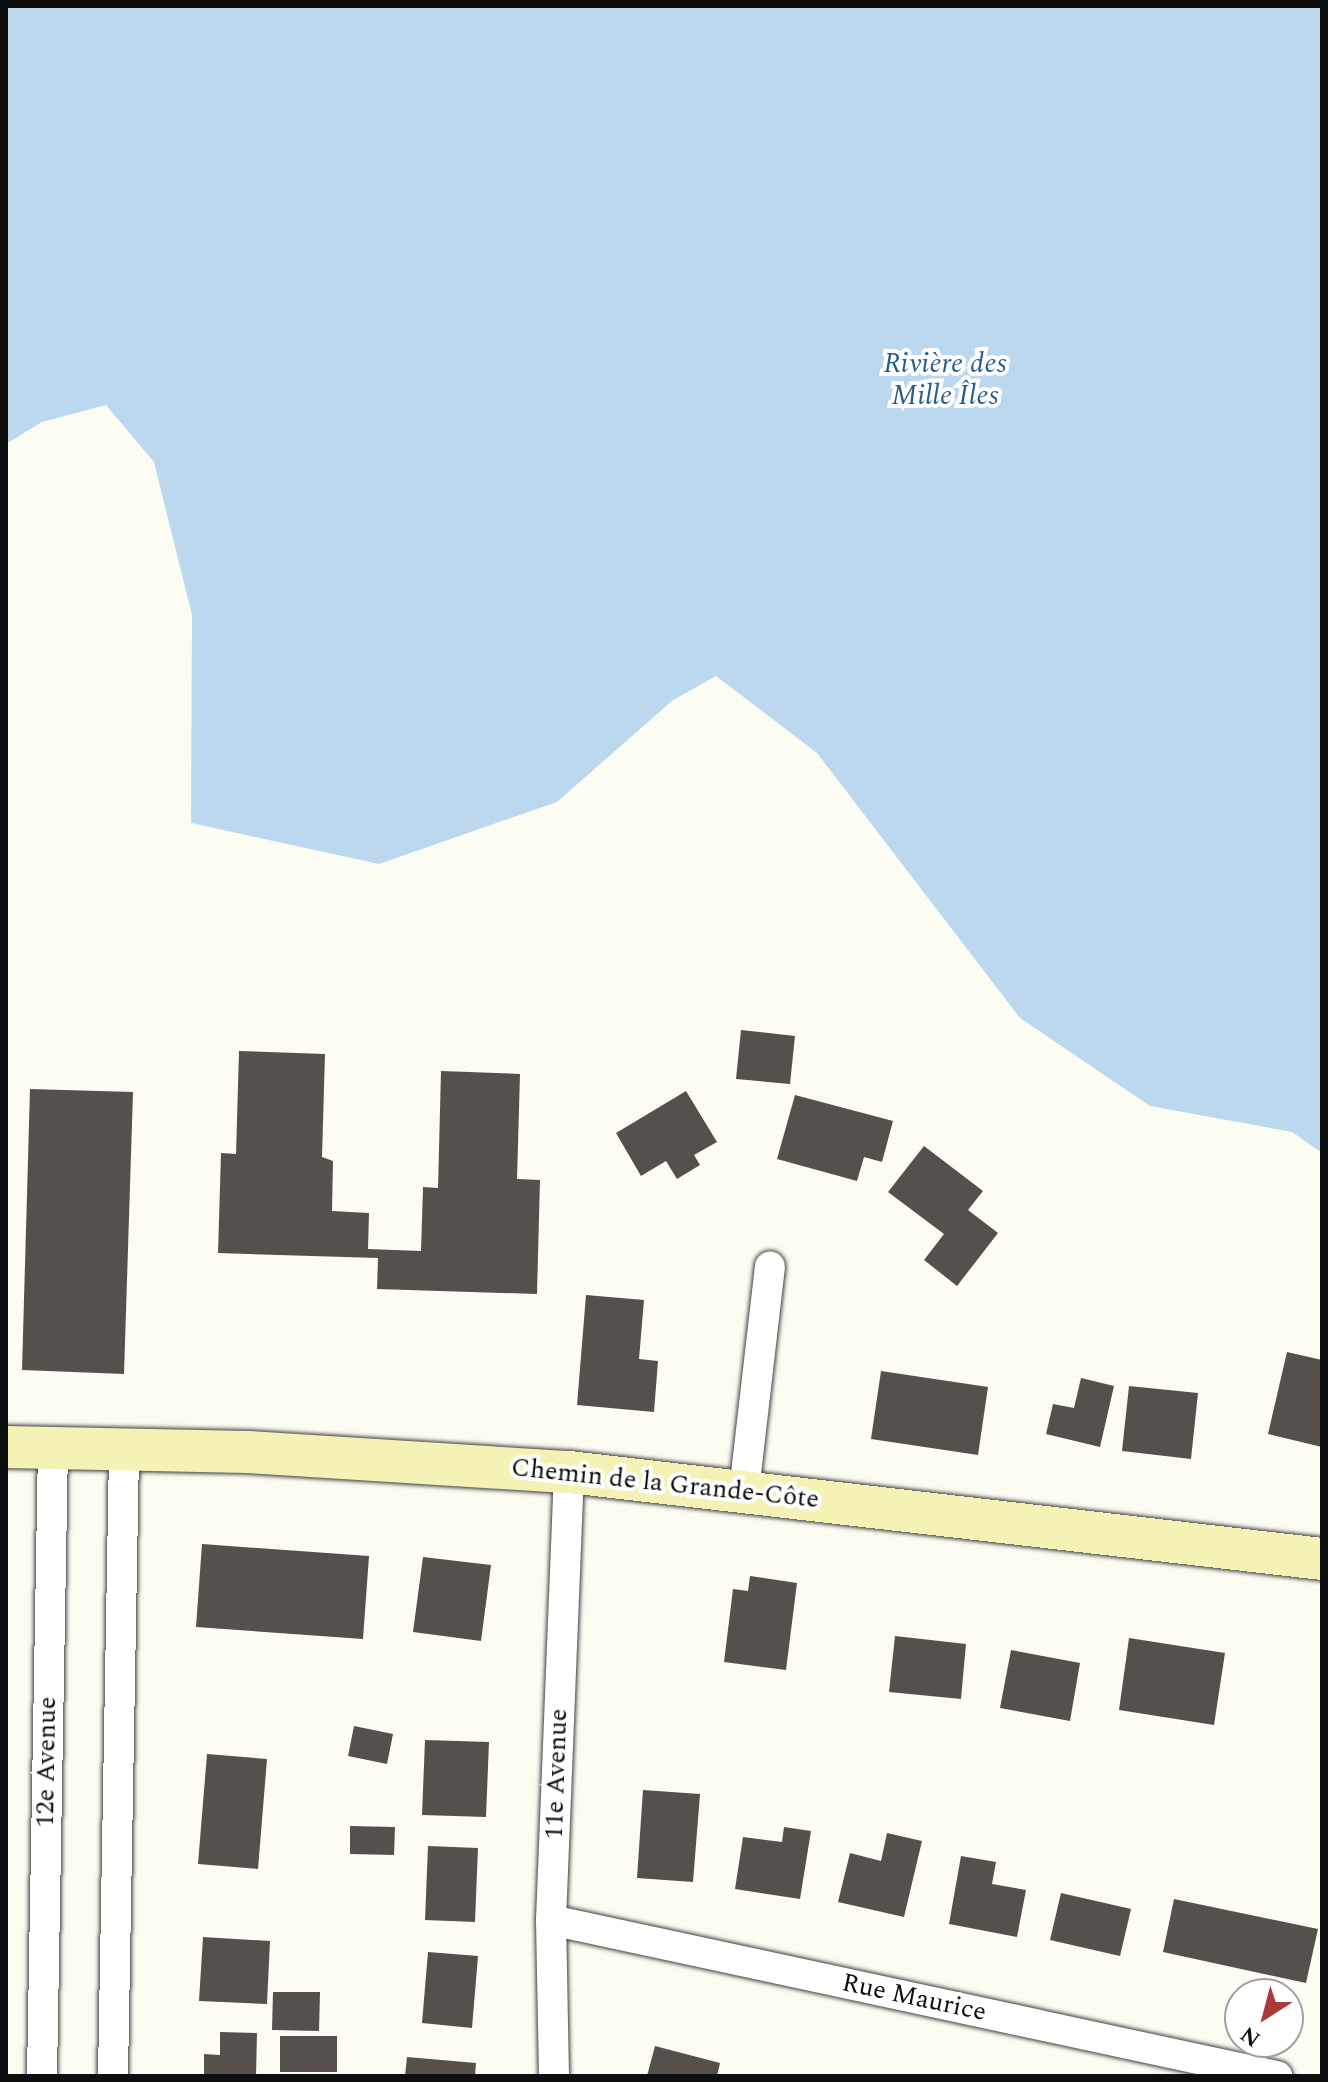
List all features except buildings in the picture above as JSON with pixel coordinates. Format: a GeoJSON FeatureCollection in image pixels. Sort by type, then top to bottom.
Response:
{"type":"FeatureCollection","features":[{"type":"Feature","properties":{"kind":"main road","name":"Chemin de la Grande-Côte"},"geometry":{"type":"LineString","coordinates":[[6,1447],[124,1449],[569,1472],[1322,1559]]}},
{"type":"Feature","properties":{"kind":"street"},"geometry":{"type":"LineString","coordinates":[[744,1491],[770,1267]]}},
{"type":"Feature","properties":{"kind":"street","name":"12e Avenue"},"geometry":{"type":"LineString","coordinates":[[42,2076],[53,1448]]}},
{"type":"Feature","properties":{"kind":"street"},"geometry":{"type":"LineString","coordinates":[[113,2076],[124,1449]]}},
{"type":"Feature","properties":{"kind":"street","name":"11e Avenue"},"geometry":{"type":"LineString","coordinates":[[554,2076],[551,1920],[569,1472]]}},
{"type":"Feature","properties":{"kind":"street","name":"Rue Maurice"},"geometry":{"type":"LineString","coordinates":[[551,1920],[1277,2076]]}},
{"type":"Feature","properties":{"kind":"water","name":"Rivière des Mille Îles"},"geometry":{"type":"Polygon","coordinates":[[[6,6],[1322,6],[1322,1153],[1292,1132],[1150,1106],[1020,1018],[817,753],[716,676],[673,700],[557,802],[379,864],[191,823],[192,615],[154,462],[106,405],[42,422],[6,444],[6,6]]]}}]}
